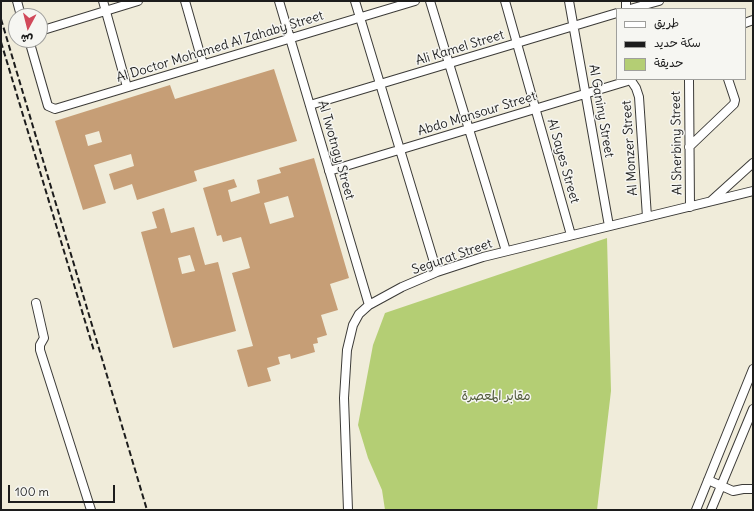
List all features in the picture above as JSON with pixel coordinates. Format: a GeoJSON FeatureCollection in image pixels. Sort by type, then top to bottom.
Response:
{"type":"FeatureCollection","features":[{"type":"Feature","properties":{"kind":"street"},"geometry":{"type":"LineString","coordinates":[[103,1],[127,87]]}},
{"type":"Feature","properties":{"kind":"street"},"geometry":{"type":"LineString","coordinates":[[48,28],[138,1]]}},
{"type":"Feature","properties":{"kind":"street"},"geometry":{"type":"LineString","coordinates":[[184,1],[203,64]]}},
{"type":"Feature","properties":{"kind":"street","name":"Al Twotngy Street"},"geometry":{"type":"LineString","coordinates":[[279,1],[369,305]]}},
{"type":"Feature","properties":{"kind":"street"},"geometry":{"type":"LineString","coordinates":[[355,1],[437,272]]}},
{"type":"Feature","properties":{"kind":"street","name":"Al Doctor Mohamed Al Zahaby Street"},"geometry":{"type":"LineString","coordinates":[[31,48],[48,106],[55,109],[415,1]]}},
{"type":"Feature","properties":{"kind":"street"},"geometry":{"type":"LineString","coordinates":[[430,1],[506,251]]}},
{"type":"Feature","properties":{"kind":"street","name":"Al Sayes Street"},"geometry":{"type":"LineString","coordinates":[[505,1],[571,235]]}},
{"type":"Feature","properties":{"kind":"street","name":"Al Ganiny Street"},"geometry":{"type":"LineString","coordinates":[[569,1],[609,226]]}},
{"type":"Feature","properties":{"kind":"street"},"geometry":{"type":"LineString","coordinates":[[634,8],[659,1]]}},
{"type":"Feature","properties":{"kind":"street","name":"Ali Kamel Street"},"geometry":{"type":"LineString","coordinates":[[310,105],[616,13]]}},
{"type":"Feature","properties":{"kind":"street","name":"Abdo Mansour Street"},"geometry":{"type":"LineString","coordinates":[[329,171],[631,80]]}},
{"type":"Feature","properties":{"kind":"street","name":"Al Monzer Street"},"geometry":{"type":"LineString","coordinates":[[631,80],[639,97],[646,217]]}},
{"type":"Feature","properties":{"kind":"street","name":"Al Sherbiny Street"},"geometry":{"type":"LineString","coordinates":[[689,80],[690,207]]}},
{"type":"Feature","properties":{"kind":"street"},"geometry":{"type":"LineString","coordinates":[[689,147],[734,104],[735,100],[728,80]]}},
{"type":"Feature","properties":{"kind":"street"},"geometry":{"type":"LineString","coordinates":[[710,202],[753,163]]}},
{"type":"Feature","properties":{"kind":"street","name":"Segurat Street"},"geometry":{"type":"LineString","coordinates":[[348,510],[344,398],[347,350],[352,325],[359,314],[369,305],[402,287],[437,272],[506,251],[753,191]]}},
{"type":"Feature","properties":{"kind":"street"},"geometry":{"type":"LineString","coordinates":[[36,303],[44,336],[40,350],[92,510]]}},
{"type":"Feature","properties":{"kind":"street"},"geometry":{"type":"LineString","coordinates":[[696,510],[753,369]]}},
{"type":"Feature","properties":{"kind":"street"},"geometry":{"type":"LineString","coordinates":[[711,510],[753,409]]}},
{"type":"Feature","properties":{"kind":"street"},"geometry":{"type":"LineString","coordinates":[[708,480],[733,491],[753,489]]}},
{"type":"Feature","properties":{"kind":"green space","name":"مقابر المعصرة"},"geometry":{"type":"Polygon","coordinates":[[[607,238],[611,391],[597,510],[385,510],[382,490],[368,458],[358,425],[373,345],[385,313],[607,238]]]}},
{"type":"Feature","properties":{"kind":"building"},"geometry":{"type":"Polygon","coordinates":[[[274,69],[297,141],[194,171],[197,181],[137,200],[132,184],[114,190],[109,174],[134,166],[131,154],[94,165],[106,203],[83,210],[55,121],[170,85],[175,99],[274,69]],[[99,131],[85,135],[88,146],[102,142],[99,131]]]}},
{"type":"Feature","properties":{"kind":"building"},"geometry":{"type":"Polygon","coordinates":[[[314,158],[349,278],[330,284],[338,310],[321,315],[327,335],[317,338],[318,343],[313,344],[315,352],[291,359],[290,354],[278,357],[280,364],[267,368],[271,381],[248,387],[237,350],[253,346],[232,273],[250,268],[241,237],[223,242],[221,235],[217,236],[203,188],[234,179],[237,187],[228,190],[231,202],[260,193],[257,180],[281,173],[279,168],[314,158]],[[288,196],[264,203],[270,224],[294,217],[288,196]]]}},
{"type":"Feature","properties":{"kind":"building"},"geometry":{"type":"Polygon","coordinates":[[[164,208],[171,233],[194,227],[205,265],[218,262],[236,331],[173,348],[141,232],[157,228],[152,212],[164,208]],[[190,255],[178,258],[182,274],[195,271],[190,255]]]}},
{"type":"Feature","properties":{"kind":"railway"},"geometry":{"type":"LineString","coordinates":[[1,19],[147,510]]}},
{"type":"Feature","properties":{"kind":"railway"},"geometry":{"type":"LineString","coordinates":[[1,42],[94,351]]}}]}
